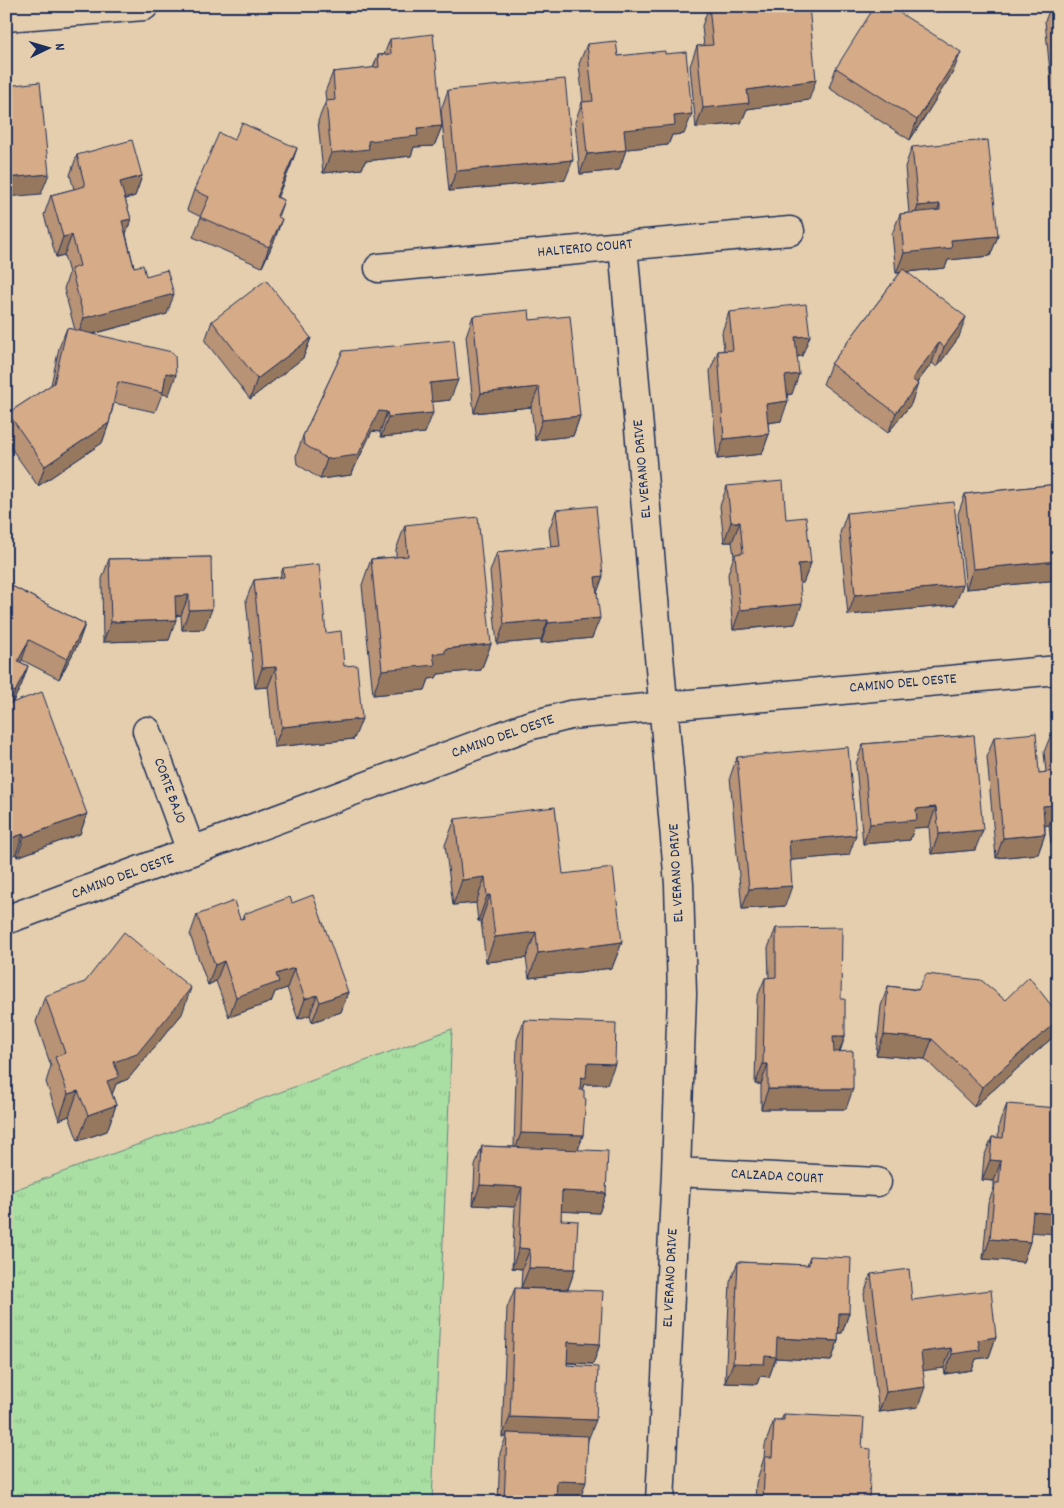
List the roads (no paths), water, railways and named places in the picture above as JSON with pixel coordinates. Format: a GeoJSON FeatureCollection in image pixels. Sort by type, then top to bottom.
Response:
{"type":"FeatureCollection","features":[{"type":"Feature","properties":{"kind":"street"},"geometry":{"type":"LineString","coordinates":[[6,17],[144,6]]}},
{"type":"Feature","properties":{"kind":"street","name":"HALTERIO COURT"},"geometry":{"type":"LineString","coordinates":[[379,268],[790,231]]}},
{"type":"Feature","properties":{"kind":"street","name":"EL VERANO DRIVE"},"geometry":{"type":"LineString","coordinates":[[623,246],[679,884],[682,974],[676,1172],[660,1502]]}},
{"type":"Feature","properties":{"kind":"street","name":"CAMINO DEL OESTE"},"geometry":{"type":"LineString","coordinates":[[6,920],[528,726],[570,715],[1058,670]]}},
{"type":"Feature","properties":{"kind":"street","name":"CORTE BAJO"},"geometry":{"type":"LineString","coordinates":[[147,731],[191,851]]}},
{"type":"Feature","properties":{"kind":"street","name":"CALZADA COURT"},"geometry":{"type":"LineString","coordinates":[[676,1172],[877,1182]]}}]}
